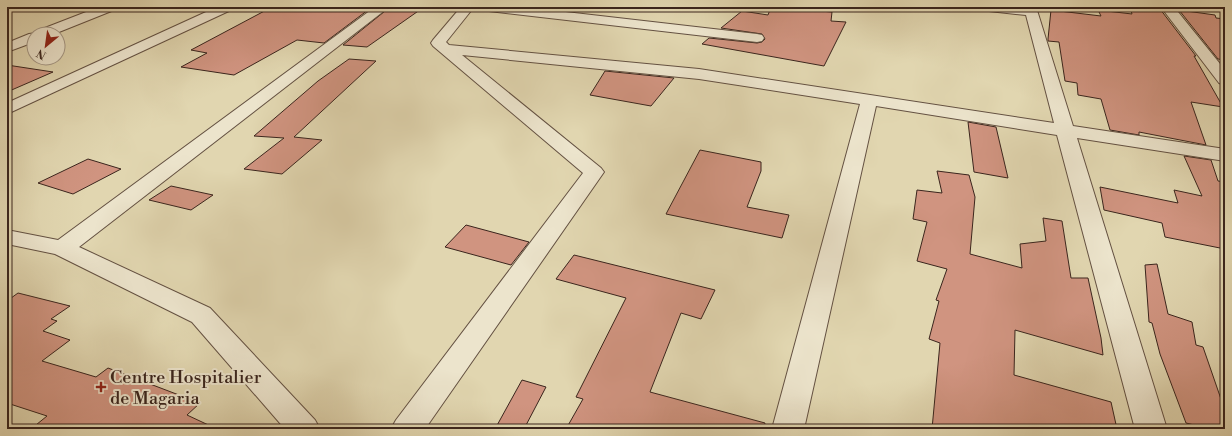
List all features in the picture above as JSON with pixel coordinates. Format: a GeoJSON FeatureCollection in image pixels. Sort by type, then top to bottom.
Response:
{"type":"FeatureCollection","features":[{"type":"Feature","properties":{"kind":"street"},"geometry":{"type":"LineString","coordinates":[[62,26],[110,7]]}},
{"type":"Feature","properties":{"kind":"street"},"geometry":{"type":"LineString","coordinates":[[7,109],[227,7]]}},
{"type":"Feature","properties":{"kind":"street"},"geometry":{"type":"LineString","coordinates":[[62,248],[383,7]]}},
{"type":"Feature","properties":{"kind":"street"},"geometry":{"type":"LineString","coordinates":[[407,429],[594,172],[438,43],[468,7]]}},
{"type":"Feature","properties":{"kind":"street"},"geometry":{"type":"LineString","coordinates":[[489,7],[757,38]]}},
{"type":"Feature","properties":{"kind":"street"},"geometry":{"type":"LineString","coordinates":[[989,7],[1031,10],[1152,429]]}},
{"type":"Feature","properties":{"kind":"street"},"geometry":{"type":"LineString","coordinates":[[1167,7],[1225,80]]}},
{"type":"Feature","properties":{"kind":"street"},"geometry":{"type":"LineString","coordinates":[[7,48],[26,40]]}},
{"type":"Feature","properties":{"kind":"street"},"geometry":{"type":"LineString","coordinates":[[445,49],[699,74],[1225,155]]}},
{"type":"Feature","properties":{"kind":"street"},"geometry":{"type":"LineString","coordinates":[[788,429],[869,100]]}},
{"type":"Feature","properties":{"kind":"street"},"geometry":{"type":"LineString","coordinates":[[7,237],[62,248],[201,315],[304,429]]}},
{"type":"Feature","properties":{"kind":"building"},"geometry":{"type":"Polygon","coordinates":[[[272,7],[372,7],[324,43],[297,40],[234,75],[181,67],[207,53],[191,50],[272,7]]]}},
{"type":"Feature","properties":{"kind":"building"},"geometry":{"type":"Polygon","coordinates":[[[390,7],[424,7],[367,47],[343,45],[390,7]]]}},
{"type":"Feature","properties":{"kind":"building"},"geometry":{"type":"Polygon","coordinates":[[[771,7],[832,12],[831,21],[846,22],[824,66],[702,44],[709,38],[757,43],[762,42],[765,39],[762,34],[721,28],[742,11],[768,15],[771,7]]]}},
{"type":"Feature","properties":{"kind":"building"},"geometry":{"type":"Polygon","coordinates":[[[1130,7],[1160,9],[1196,56],[1194,56],[1223,107],[1191,102],[1206,145],[1139,132],[1139,135],[1110,130],[1101,99],[1078,95],[1077,83],[1065,81],[1059,42],[1048,41],[1051,10],[1101,16],[1098,10],[1132,14],[1130,7]]]}},
{"type":"Feature","properties":{"kind":"building"},"geometry":{"type":"Polygon","coordinates":[[[1179,10],[1215,15],[1216,18],[1225,19],[1225,60],[1218,59],[1179,10]]]}},
{"type":"Feature","properties":{"kind":"building"},"geometry":{"type":"Polygon","coordinates":[[[349,59],[376,61],[294,137],[322,140],[282,174],[244,169],[284,138],[254,136],[318,81],[349,59]]]}},
{"type":"Feature","properties":{"kind":"building"},"geometry":{"type":"Polygon","coordinates":[[[7,65],[53,72],[7,92],[7,65]]]}},
{"type":"Feature","properties":{"kind":"building"},"geometry":{"type":"Polygon","coordinates":[[[605,71],[674,78],[651,106],[590,95],[605,71]]]}},
{"type":"Feature","properties":{"kind":"building"},"geometry":{"type":"Polygon","coordinates":[[[968,122],[996,127],[1008,178],[974,172],[968,122]]]}},
{"type":"Feature","properties":{"kind":"building"},"geometry":{"type":"Polygon","coordinates":[[[700,150],[761,162],[761,171],[747,207],[789,215],[782,238],[666,214],[700,150]]]}},
{"type":"Feature","properties":{"kind":"building"},"geometry":{"type":"Polygon","coordinates":[[[1184,156],[1211,160],[1218,181],[1225,182],[1225,249],[1165,237],[1162,223],[1104,210],[1100,187],[1178,203],[1174,190],[1202,196],[1184,156]]]}},
{"type":"Feature","properties":{"kind":"building"},"geometry":{"type":"Polygon","coordinates":[[[88,159],[121,169],[73,194],[38,183],[88,159]]]}},
{"type":"Feature","properties":{"kind":"building"},"geometry":{"type":"Polygon","coordinates":[[[937,171],[969,175],[975,197],[970,254],[1022,268],[1020,244],[1046,241],[1043,218],[1062,221],[1071,278],[1088,278],[1101,338],[1103,355],[1015,330],[1014,375],[1111,402],[1117,429],[932,429],[940,343],[929,339],[939,301],[936,300],[947,269],[917,261],[927,222],[913,219],[917,190],[942,193],[937,171]]]}},
{"type":"Feature","properties":{"kind":"building"},"geometry":{"type":"Polygon","coordinates":[[[171,186],[213,195],[191,210],[149,200],[171,186]]]}},
{"type":"Feature","properties":{"kind":"building"},"geometry":{"type":"Polygon","coordinates":[[[466,225],[529,242],[511,265],[445,247],[466,225]]]}},
{"type":"Feature","properties":{"kind":"building"},"geometry":{"type":"Polygon","coordinates":[[[574,255],[715,290],[701,319],[681,313],[650,392],[765,423],[764,429],[566,429],[583,399],[576,397],[626,298],[556,279],[574,255]]]}},
{"type":"Feature","properties":{"kind":"building"},"geometry":{"type":"Polygon","coordinates":[[[1157,264],[1168,314],[1192,322],[1196,345],[1203,347],[1222,402],[1225,403],[1225,429],[1211,429],[1186,423],[1160,354],[1152,323],[1149,322],[1145,265],[1157,264]]]}},
{"type":"Feature","properties":{"kind":"building","name":"Centre Hospitalier de Magaria"},"geometry":{"type":"Polygon","coordinates":[[[18,293],[70,306],[51,319],[57,321],[43,331],[70,340],[42,361],[96,377],[108,368],[200,403],[187,415],[217,429],[31,429],[47,416],[7,403],[7,301],[18,293]]]}},
{"type":"Feature","properties":{"kind":"building"},"geometry":{"type":"Polygon","coordinates":[[[522,380],[546,387],[524,429],[495,429],[522,380]]]}},
{"type":"Feature","properties":{"kind":"place","name":"Centre Hospitalier de Magaria"},"geometry":{"type":"Point","coordinates":[101,387]}}]}
